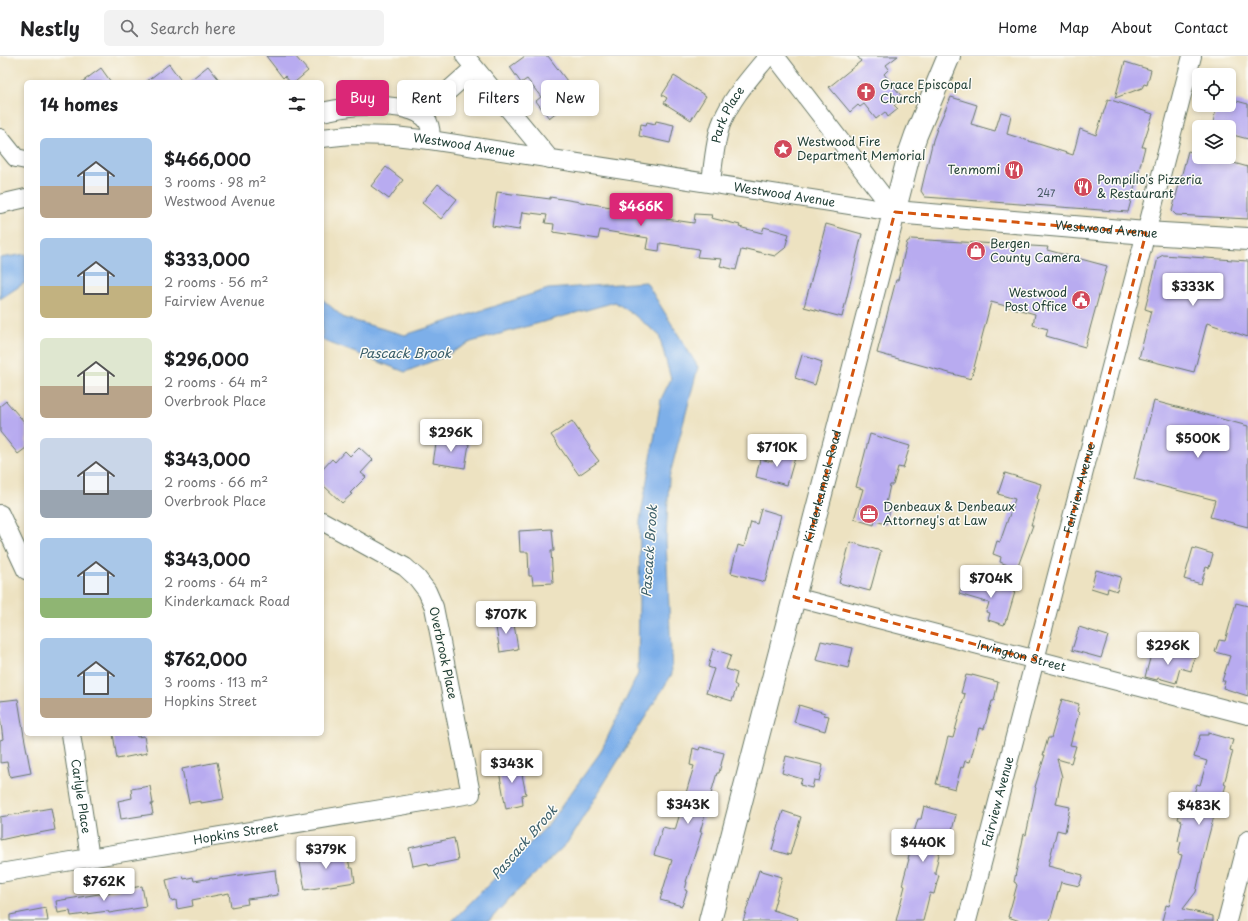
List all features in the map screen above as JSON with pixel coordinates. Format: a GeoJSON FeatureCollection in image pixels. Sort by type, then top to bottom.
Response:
{"type":"FeatureCollection","features":[{"type":"Feature","properties":{"kind":"main road","name":"Kinderkamack Road"},"geometry":{"type":"LineString","coordinates":[[710,921],[909,155],[949,56]]}},
{"type":"Feature","properties":{"kind":"main road","name":"Westwood Avenue"},"geometry":{"type":"LineString","coordinates":[[895,212],[1146,233],[1248,239]]}},
{"type":"Feature","properties":{"kind":"street","name":"Park Place"},"geometry":{"type":"LineString","coordinates":[[711,183],[721,123],[734,98],[768,56]]}},
{"type":"Feature","properties":{"kind":"street"},"geometry":{"type":"LineString","coordinates":[[775,56],[895,212]]}},
{"type":"Feature","properties":{"kind":"street","name":"Fairview Avenue"},"geometry":{"type":"LineString","coordinates":[[967,921],[1192,56]]}},
{"type":"Feature","properties":{"kind":"street"},"geometry":{"type":"LineString","coordinates":[[453,80],[469,62],[550,159]]}},
{"type":"Feature","properties":{"kind":"street"},"geometry":{"type":"LineString","coordinates":[[324,112],[364,106],[397,108]]}},
{"type":"Feature","properties":{"kind":"street"},"geometry":{"type":"LineString","coordinates":[[422,116],[428,122],[431,131],[430,140]]}},
{"type":"Feature","properties":{"kind":"street","name":"Westwood Avenue"},"geometry":{"type":"LineString","coordinates":[[324,138],[394,136],[430,140],[895,212]]}},
{"type":"Feature","properties":{"kind":"street"},"geometry":{"type":"LineString","coordinates":[[0,138],[21,159]]}},
{"type":"Feature","properties":{"kind":"street"},"geometry":{"type":"LineString","coordinates":[[0,204],[24,198]]}},
{"type":"Feature","properties":{"kind":"street"},"geometry":{"type":"LineString","coordinates":[[0,514],[24,566]]}},
{"type":"Feature","properties":{"kind":"street","name":"Overbrook Place"},"geometry":{"type":"LineString","coordinates":[[324,522],[405,567],[417,578],[427,591],[434,607],[471,794]]}},
{"type":"Feature","properties":{"kind":"street","name":"Irvington Street"},"geometry":{"type":"LineString","coordinates":[[794,597],[1248,715]]}},
{"type":"Feature","properties":{"kind":"street","name":"Carlyle Place"},"geometry":{"type":"LineString","coordinates":[[71,736],[90,858]]}},
{"type":"Feature","properties":{"kind":"street","name":"Hopkins Street"},"geometry":{"type":"LineString","coordinates":[[0,873],[471,794]]}},
{"type":"Feature","properties":{"kind":"street"},"geometry":{"type":"LineString","coordinates":[[1227,921],[1248,840]]}},
{"type":"Feature","properties":{"kind":"highlighted area"},"geometry":{"type":"Polygon","coordinates":[[[895,212],[1146,233],[1035,660],[794,597],[895,212]]]}},
{"type":"Feature","properties":{"kind":"water"},"geometry":{"type":"Polygon","coordinates":[[[24,254],[24,283],[0,299],[0,258],[24,254]]]}},
{"type":"Feature","properties":{"kind":"water","name":"Pascack Brook"},"geometry":{"type":"Polygon","coordinates":[[[646,282],[698,367],[669,478],[666,541],[672,674],[567,843],[509,899],[489,921],[452,921],[547,826],[600,753],[638,674],[640,521],[661,399],[671,379],[659,335],[633,314],[615,302],[471,342],[443,357],[405,372],[324,341],[324,301],[344,318],[405,335],[548,289],[646,282]]]}},
{"type":"Feature","properties":{"kind":"building"},"geometry":{"type":"Polygon","coordinates":[[[266,56],[295,56],[308,71],[297,80],[288,80],[285,76],[283,78],[266,56]]]}},
{"type":"Feature","properties":{"kind":"building"},"geometry":{"type":"Polygon","coordinates":[[[525,56],[548,56],[566,80],[541,80],[541,97],[533,87],[533,80],[519,80],[510,67],[525,56]]]}},
{"type":"Feature","properties":{"kind":"building","name":"Grace Episcopal Church"},"geometry":{"type":"Polygon","coordinates":[[[857,56],[898,56],[886,65],[889,69],[884,74],[903,98],[894,105],[898,109],[888,117],[885,112],[876,119],[864,104],[860,107],[858,105],[850,112],[829,87],[861,61],[857,56]]]}},
{"type":"Feature","properties":{"kind":"building"},"geometry":{"type":"Polygon","coordinates":[[[1125,62],[1151,70],[1147,85],[1144,84],[1142,88],[1115,98],[1125,62]]]}},
{"type":"Feature","properties":{"kind":"building"},"geometry":{"type":"Polygon","coordinates":[[[169,64],[181,80],[149,80],[169,64]]]}},
{"type":"Feature","properties":{"kind":"building"},"geometry":{"type":"Polygon","coordinates":[[[208,66],[219,80],[190,80],[208,66]]]}},
{"type":"Feature","properties":{"kind":"building"},"geometry":{"type":"Polygon","coordinates":[[[101,68],[110,80],[85,80],[101,68]]]}},
{"type":"Feature","properties":{"kind":"building"},"geometry":{"type":"Polygon","coordinates":[[[674,76],[706,96],[691,120],[664,103],[667,98],[662,95],[674,76]]]}},
{"type":"Feature","properties":{"kind":"building"},"geometry":{"type":"Polygon","coordinates":[[[541,97],[541,108],[536,101],[541,97]]]}},
{"type":"Feature","properties":{"kind":"building"},"geometry":{"type":"Polygon","coordinates":[[[951,97],[977,105],[971,124],[995,131],[1001,112],[1011,115],[1007,134],[1073,155],[1080,129],[1096,135],[1108,99],[1153,114],[1142,147],[1145,147],[1128,212],[925,197],[921,191],[933,140],[951,97]]]}},
{"type":"Feature","properties":{"kind":"building"},"geometry":{"type":"Polygon","coordinates":[[[1236,101],[1248,104],[1248,139],[1236,136],[1236,120],[1214,120],[1215,112],[1236,112],[1236,101]]]}},
{"type":"Feature","properties":{"kind":"building"},"geometry":{"type":"Polygon","coordinates":[[[656,121],[674,125],[670,143],[639,136],[641,124],[646,125],[647,122],[655,124],[656,121]]]}},
{"type":"Feature","properties":{"kind":"building"},"geometry":{"type":"Polygon","coordinates":[[[1188,151],[1192,152],[1192,164],[1236,164],[1248,167],[1248,219],[1176,215],[1172,211],[1188,151]]]}},
{"type":"Feature","properties":{"kind":"building"},"geometry":{"type":"Polygon","coordinates":[[[386,167],[403,180],[389,199],[371,186],[386,167]]]}},
{"type":"Feature","properties":{"kind":"building"},"geometry":{"type":"Polygon","coordinates":[[[438,184],[457,199],[441,219],[422,203],[438,184]]]}},
{"type":"Feature","properties":{"kind":"building"},"geometry":{"type":"Polygon","coordinates":[[[497,192],[550,199],[550,197],[623,209],[624,203],[642,206],[641,213],[665,216],[666,219],[694,223],[695,214],[712,215],[711,218],[740,225],[739,227],[762,233],[764,227],[789,234],[785,248],[775,256],[746,249],[746,251],[741,250],[736,270],[720,266],[722,259],[697,257],[699,249],[660,243],[659,251],[646,249],[648,238],[600,230],[598,239],[553,232],[554,224],[545,223],[547,215],[522,212],[519,230],[492,226],[497,192]]]}},
{"type":"Feature","properties":{"kind":"building"},"geometry":{"type":"Polygon","coordinates":[[[826,224],[862,234],[842,317],[804,307],[826,224]]]}},
{"type":"Feature","properties":{"kind":"building"},"geometry":{"type":"Polygon","coordinates":[[[911,239],[1048,247],[1047,250],[1107,266],[1085,347],[1046,336],[1048,329],[1033,325],[1035,314],[991,302],[971,379],[877,353],[896,280],[898,280],[907,242],[911,239]]]}},
{"type":"Feature","properties":{"kind":"building"},"geometry":{"type":"Polygon","coordinates":[[[1163,255],[1248,261],[1248,337],[1207,323],[1194,372],[1139,358],[1151,311],[1145,309],[1158,258],[1163,255]]]}},
{"type":"Feature","properties":{"kind":"building"},"geometry":{"type":"Polygon","coordinates":[[[802,355],[822,362],[815,385],[795,378],[802,355]]]}},
{"type":"Feature","properties":{"kind":"building"},"geometry":{"type":"Polygon","coordinates":[[[6,401],[24,422],[24,450],[18,454],[0,432],[0,406],[6,401]]]}},
{"type":"Feature","properties":{"kind":"building"},"geometry":{"type":"Polygon","coordinates":[[[1154,401],[1248,426],[1248,527],[1210,517],[1215,500],[1134,479],[1154,401]]]}},
{"type":"Feature","properties":{"kind":"building"},"geometry":{"type":"Polygon","coordinates":[[[572,421],[599,461],[579,475],[551,435],[572,421]]]}},
{"type":"Feature","properties":{"kind":"building"},"geometry":{"type":"Polygon","coordinates":[[[870,434],[910,446],[903,468],[898,467],[893,485],[890,485],[885,508],[890,510],[886,524],[875,521],[874,525],[854,519],[863,489],[856,487],[870,434]]]}},
{"type":"Feature","properties":{"kind":"building"},"geometry":{"type":"Polygon","coordinates":[[[437,438],[469,444],[465,468],[433,463],[437,438]]]}},
{"type":"Feature","properties":{"kind":"building"},"geometry":{"type":"Polygon","coordinates":[[[359,447],[373,460],[361,473],[366,477],[350,493],[352,494],[342,503],[324,486],[324,468],[332,459],[335,462],[345,451],[350,456],[359,447]]]}},
{"type":"Feature","properties":{"kind":"building"},"geometry":{"type":"Polygon","coordinates":[[[776,449],[796,454],[787,485],[756,477],[760,459],[772,462],[776,449]]]}},
{"type":"Feature","properties":{"kind":"building"},"geometry":{"type":"Polygon","coordinates":[[[1005,473],[1041,484],[1037,498],[1039,500],[1031,525],[1033,525],[1017,569],[1000,562],[1001,557],[993,554],[997,541],[1000,542],[1015,499],[998,494],[1005,473]]]}},
{"type":"Feature","properties":{"kind":"building"},"geometry":{"type":"Polygon","coordinates":[[[761,509],[781,515],[765,582],[731,573],[738,545],[744,547],[751,522],[757,524],[761,509]]]}},
{"type":"Feature","properties":{"kind":"building"},"geometry":{"type":"Polygon","coordinates":[[[552,529],[554,551],[551,551],[553,583],[533,584],[532,576],[529,576],[528,552],[520,552],[519,531],[552,529]]]}},
{"type":"Feature","properties":{"kind":"building"},"geometry":{"type":"Polygon","coordinates":[[[850,542],[881,551],[870,591],[839,583],[850,542]]]}},
{"type":"Feature","properties":{"kind":"building"},"geometry":{"type":"Polygon","coordinates":[[[1193,548],[1213,554],[1209,568],[1206,567],[1201,584],[1184,579],[1193,548]]]}},
{"type":"Feature","properties":{"kind":"building"},"geometry":{"type":"Polygon","coordinates":[[[1096,570],[1121,577],[1117,591],[1108,588],[1107,593],[1091,588],[1096,570]]]}},
{"type":"Feature","properties":{"kind":"building"},"geometry":{"type":"Polygon","coordinates":[[[964,579],[993,588],[1001,589],[1003,582],[1015,586],[1013,592],[1015,592],[1004,625],[988,620],[990,613],[986,612],[989,603],[959,594],[964,579]]]}},
{"type":"Feature","properties":{"kind":"building"},"geometry":{"type":"Polygon","coordinates":[[[1236,603],[1248,606],[1248,696],[1223,688],[1225,681],[1222,681],[1230,656],[1215,652],[1219,640],[1225,641],[1236,603]]]}},
{"type":"Feature","properties":{"kind":"building"},"geometry":{"type":"Polygon","coordinates":[[[513,618],[518,649],[500,652],[495,621],[513,618]]]}},
{"type":"Feature","properties":{"kind":"building"},"geometry":{"type":"Polygon","coordinates":[[[1079,627],[1108,636],[1101,658],[1072,650],[1079,627]]]}},
{"type":"Feature","properties":{"kind":"building"},"geometry":{"type":"Polygon","coordinates":[[[821,641],[853,648],[848,668],[816,660],[821,641]]]}},
{"type":"Feature","properties":{"kind":"building"},"geometry":{"type":"Polygon","coordinates":[[[713,649],[731,655],[726,669],[737,673],[734,684],[737,686],[732,701],[706,693],[714,669],[708,667],[713,649]]]}},
{"type":"Feature","properties":{"kind":"building"},"geometry":{"type":"Polygon","coordinates":[[[1167,650],[1195,657],[1191,671],[1180,668],[1176,683],[1158,678],[1157,680],[1145,677],[1152,651],[1166,655],[1167,650]]]}},
{"type":"Feature","properties":{"kind":"building"},"geometry":{"type":"Polygon","coordinates":[[[966,675],[972,675],[998,682],[994,701],[992,701],[984,729],[979,728],[970,762],[965,761],[963,768],[961,767],[955,789],[936,784],[948,737],[953,738],[965,694],[961,693],[966,675]]]}},
{"type":"Feature","properties":{"kind":"building"},"geometry":{"type":"Polygon","coordinates":[[[18,699],[31,773],[10,777],[7,762],[0,763],[0,740],[3,739],[0,717],[0,701],[18,699]]]}},
{"type":"Feature","properties":{"kind":"building"},"geometry":{"type":"Polygon","coordinates":[[[1062,699],[1079,704],[1077,711],[1079,713],[1070,745],[1076,746],[1071,763],[1057,759],[1062,777],[1056,804],[1070,807],[1065,832],[1057,830],[1048,866],[1083,875],[1079,886],[1061,882],[1050,921],[1020,921],[1008,917],[1017,885],[1014,882],[1024,834],[1026,835],[1035,787],[1045,755],[1043,755],[1048,738],[1051,738],[1062,699]]]}},
{"type":"Feature","properties":{"kind":"building"},"geometry":{"type":"Polygon","coordinates":[[[799,705],[825,713],[824,715],[829,716],[825,731],[794,722],[799,705]]]}},
{"type":"Feature","properties":{"kind":"building"},"geometry":{"type":"Polygon","coordinates":[[[1208,733],[1233,740],[1230,750],[1233,751],[1224,784],[1226,785],[1221,802],[1218,801],[1207,842],[1196,892],[1183,909],[1213,916],[1213,921],[1162,921],[1166,905],[1169,906],[1182,855],[1178,854],[1181,842],[1178,841],[1182,821],[1178,819],[1183,801],[1191,804],[1197,784],[1200,785],[1207,761],[1194,757],[1200,735],[1208,735],[1208,733]]]}},
{"type":"Feature","properties":{"kind":"building"},"geometry":{"type":"Polygon","coordinates":[[[113,736],[144,736],[147,753],[117,759],[113,736]]]}},
{"type":"Feature","properties":{"kind":"building"},"geometry":{"type":"Polygon","coordinates":[[[700,747],[724,753],[700,832],[702,832],[686,882],[685,890],[687,891],[682,906],[660,900],[672,860],[654,855],[663,827],[675,830],[694,766],[690,765],[693,748],[699,750],[700,747]]]}},
{"type":"Feature","properties":{"kind":"building"},"geometry":{"type":"Polygon","coordinates":[[[786,756],[823,765],[819,781],[814,780],[812,788],[800,785],[802,779],[782,773],[786,756]]]}},
{"type":"Feature","properties":{"kind":"building"},"geometry":{"type":"Polygon","coordinates":[[[519,760],[526,794],[522,795],[523,805],[506,809],[499,771],[502,771],[501,764],[519,760]]]}},
{"type":"Feature","properties":{"kind":"building"},"geometry":{"type":"Polygon","coordinates":[[[217,762],[224,799],[201,803],[201,801],[189,803],[182,769],[217,762]]]}},
{"type":"Feature","properties":{"kind":"building"},"geometry":{"type":"Polygon","coordinates":[[[150,786],[153,814],[121,819],[118,801],[132,798],[131,789],[150,786]]]}},
{"type":"Feature","properties":{"kind":"building"},"geometry":{"type":"Polygon","coordinates":[[[924,806],[956,815],[951,834],[944,832],[935,872],[935,874],[939,875],[934,894],[930,893],[923,921],[896,921],[905,886],[902,885],[910,851],[903,850],[906,838],[912,839],[918,819],[921,819],[924,806]]]}},
{"type":"Feature","properties":{"kind":"building"},"geometry":{"type":"Polygon","coordinates":[[[51,808],[55,830],[0,840],[0,817],[51,808]]]}},
{"type":"Feature","properties":{"kind":"building"},"geometry":{"type":"Polygon","coordinates":[[[783,811],[801,817],[790,855],[772,850],[783,811]]]}},
{"type":"Feature","properties":{"kind":"building"},"geometry":{"type":"Polygon","coordinates":[[[454,838],[458,860],[429,866],[428,863],[413,866],[409,848],[454,838]]]}},
{"type":"Feature","properties":{"kind":"building"},"geometry":{"type":"Polygon","coordinates":[[[346,849],[350,868],[353,868],[355,882],[305,890],[299,857],[346,849]]]}},
{"type":"Feature","properties":{"kind":"building"},"geometry":{"type":"Polygon","coordinates":[[[275,870],[278,895],[247,899],[248,904],[231,907],[229,893],[192,900],[193,906],[177,909],[176,900],[171,901],[166,880],[183,876],[184,879],[193,877],[194,881],[275,870]]]}},
{"type":"Feature","properties":{"kind":"building"},"geometry":{"type":"Polygon","coordinates":[[[759,870],[782,877],[773,910],[798,918],[797,921],[743,921],[759,870]]]}},
{"type":"Feature","properties":{"kind":"building"},"geometry":{"type":"Polygon","coordinates":[[[142,886],[146,907],[109,913],[108,911],[71,916],[70,911],[58,913],[56,901],[142,886]]]}},
{"type":"Feature","properties":{"kind":"building"},"geometry":{"type":"Polygon","coordinates":[[[46,908],[48,921],[10,921],[10,915],[46,908]]]}},
{"type":"Feature","properties":{"kind":"place","name":"Grace Episcopal Church"},"geometry":{"type":"Point","coordinates":[866,92]}},
{"type":"Feature","properties":{"kind":"place","name":"Westwood Fire Department Memorial"},"geometry":{"type":"Point","coordinates":[783,149]}},
{"type":"Feature","properties":{"kind":"place","name":"Tenmomi"},"geometry":{"type":"Point","coordinates":[1014,170]}},
{"type":"Feature","properties":{"kind":"place","name":"Pompilio's Pizzeria & Restaurant"},"geometry":{"type":"Point","coordinates":[1083,187]}},
{"type":"Feature","properties":{"kind":"place","name":"Bergen County Camera"},"geometry":{"type":"Point","coordinates":[976,251]}},
{"type":"Feature","properties":{"kind":"place","name":"Westwood Post Office"},"geometry":{"type":"Point","coordinates":[1081,300]}},
{"type":"Feature","properties":{"kind":"place","name":"Denbeaux & Denbeaux Attorney's at Law"},"geometry":{"type":"Point","coordinates":[869,514]}}]}
